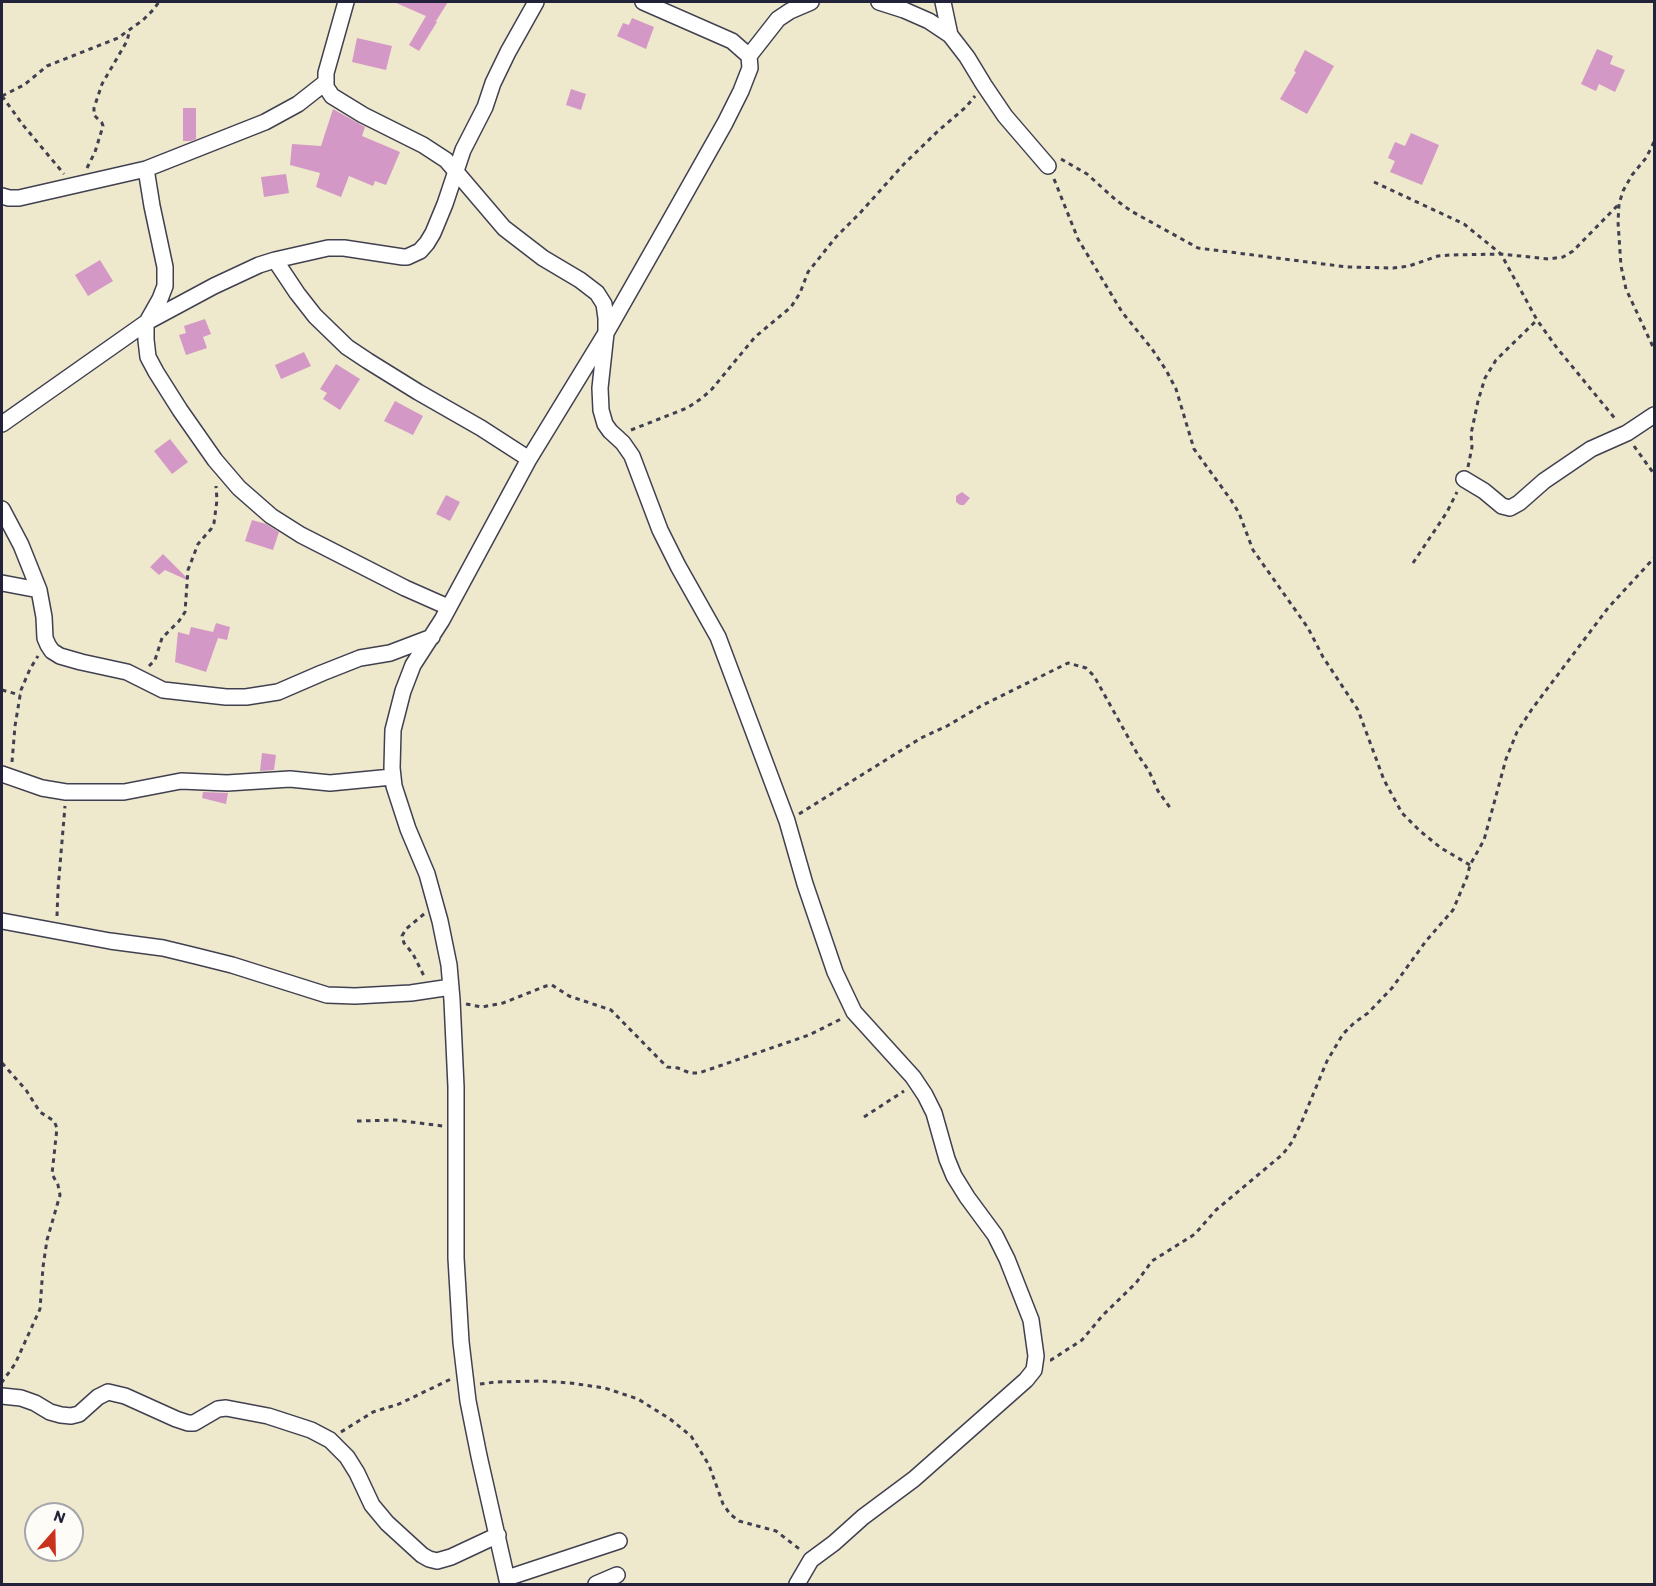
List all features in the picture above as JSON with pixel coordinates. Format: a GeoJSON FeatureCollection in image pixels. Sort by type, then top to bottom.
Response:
{"type":"FeatureCollection","features":[{"type":"Feature","properties":{"kind":"street"},"geometry":{"type":"LineString","coordinates":[[346,2],[326,74],[328,91],[337,100],[423,145],[446,160],[504,228],[543,258],[580,280],[597,293],[604,304],[606,333],[600,388],[601,410],[605,424],[632,456],[660,530],[718,637],[787,821],[805,884],[835,972],[854,1012],[913,1077],[925,1095],[934,1113],[954,1176],[995,1235],[1031,1320],[1036,1356],[1034,1370],[1026,1380],[915,1479],[863,1517],[811,1560],[797,1584]]}},
{"type":"Feature","properties":{"kind":"street"},"geometry":{"type":"LineString","coordinates":[[2,424],[147,322],[241,273],[275,260],[328,248],[344,248],[403,257],[413,255],[427,243],[433,233],[471,131],[485,107],[493,83],[508,52],[536,2]]}},
{"type":"Feature","properties":{"kind":"street"},"geometry":{"type":"LineString","coordinates":[[643,2],[732,41],[749,56]]}},
{"type":"Feature","properties":{"kind":"street"},"geometry":{"type":"LineString","coordinates":[[619,1541],[508,1581],[479,1456],[465,1380],[460,1330],[456,1258],[457,1129],[449,965],[427,874],[408,829],[392,777],[393,730],[403,691],[413,665],[432,637],[529,459],[606,333],[725,123],[750,68],[749,56],[778,19],[811,2]]}},
{"type":"Feature","properties":{"kind":"street"},"geometry":{"type":"LineString","coordinates":[[879,2],[928,21],[950,35],[1005,116],[1054,162]]}},
{"type":"Feature","properties":{"kind":"street"},"geometry":{"type":"LineString","coordinates":[[944,2],[950,35]]}},
{"type":"Feature","properties":{"kind":"street"},"geometry":{"type":"LineString","coordinates":[[2,196],[19,198],[146,169],[265,122],[298,104],[326,82]]}},
{"type":"Feature","properties":{"kind":"street"},"geometry":{"type":"LineString","coordinates":[[146,169],[165,267],[165,285],[146,327],[148,357],[180,410],[215,460],[239,488],[271,516],[301,535],[448,607]]}},
{"type":"Feature","properties":{"kind":"street"},"geometry":{"type":"LineString","coordinates":[[275,260],[315,316],[347,347],[529,459]]}},
{"type":"Feature","properties":{"kind":"street"},"geometry":{"type":"LineString","coordinates":[[1464,479],[1484,491],[1502,506],[1510,508],[1544,481],[1591,449],[1627,433],[1654,415]]}},
{"type":"Feature","properties":{"kind":"street"},"geometry":{"type":"LineString","coordinates":[[2,509],[21,545],[39,590],[45,638],[52,651],[60,656],[81,662],[127,672],[164,690],[226,697],[246,697],[278,692],[360,658],[390,652],[432,637]]}},
{"type":"Feature","properties":{"kind":"street"},"geometry":{"type":"LineString","coordinates":[[2,582],[39,590]]}},
{"type":"Feature","properties":{"kind":"street"},"geometry":{"type":"LineString","coordinates":[[5,775],[52,791],[66,792],[124,792],[181,781],[227,783],[290,779],[330,783],[392,777]]}},
{"type":"Feature","properties":{"kind":"street"},"geometry":{"type":"LineString","coordinates":[[2,921],[163,948],[232,965],[327,995],[373,995],[430,990],[452,993]]}},
{"type":"Feature","properties":{"kind":"street"},"geometry":{"type":"LineString","coordinates":[[2,1396],[21,1398],[50,1412],[71,1416],[79,1414],[98,1397],[108,1392],[116,1393],[188,1423],[194,1423],[218,1409],[251,1412],[311,1430],[330,1440],[347,1457],[372,1504],[387,1523],[422,1556],[438,1561],[498,1535]]}},
{"type":"Feature","properties":{"kind":"street"},"geometry":{"type":"LineString","coordinates":[[596,1584],[617,1575]]}},
{"type":"Feature","properties":{"kind":"path"},"geometry":{"type":"LineString","coordinates":[[130,29],[127,41],[102,84],[94,108],[94,116],[103,126],[95,152],[84,172],[72,185],[2,96],[24,86],[47,66],[116,39],[130,29],[143,20],[159,2]]}},
{"type":"Feature","properties":{"kind":"path"},"geometry":{"type":"LineString","coordinates":[[614,434],[637,428],[687,408],[702,398],[755,338],[791,307],[800,293],[808,272],[836,237],[904,164],[966,107],[984,85]]}},
{"type":"Feature","properties":{"kind":"path"},"geometry":{"type":"LineString","coordinates":[[1654,142],[1646,158],[1632,175],[1619,204],[1619,245],[1626,289],[1654,349]]}},
{"type":"Feature","properties":{"kind":"path"},"geometry":{"type":"LineString","coordinates":[[1470,865],[1441,848],[1402,813],[1384,780],[1358,710],[1323,657],[1308,628],[1253,550],[1239,513],[1194,449],[1176,389],[1166,370],[1122,312],[1083,247],[1058,187],[1054,162],[1087,174],[1131,211],[1198,248],[1359,267],[1409,266],[1438,256],[1450,255],[1501,254],[1549,259],[1563,257],[1573,251],[1619,204]]}},
{"type":"Feature","properties":{"kind":"path"},"geometry":{"type":"LineString","coordinates":[[1374,182],[1464,224],[1501,254],[1537,320],[1627,433],[1654,474]]}},
{"type":"Feature","properties":{"kind":"path"},"geometry":{"type":"LineString","coordinates":[[1413,563],[1447,512],[1464,479],[1470,460],[1471,434],[1485,378],[1496,360],[1537,320]]}},
{"type":"Feature","properties":{"kind":"path"},"geometry":{"type":"LineString","coordinates":[[127,672],[146,668],[153,663],[162,638],[184,612],[191,560],[198,544],[211,529],[215,518],[217,500],[215,460]]}},
{"type":"Feature","properties":{"kind":"path"},"geometry":{"type":"LineString","coordinates":[[1036,1356],[1051,1360],[1082,1340],[1103,1315],[1136,1283],[1152,1261],[1195,1234],[1216,1210],[1283,1154],[1292,1142],[1327,1061],[1343,1034],[1368,1013],[1392,988],[1426,940],[1453,910],[1470,865],[1484,840],[1506,759],[1517,732],[1608,608],[1654,558]]}},
{"type":"Feature","properties":{"kind":"path"},"geometry":{"type":"LineString","coordinates":[[5,775],[24,682],[45,638]]}},
{"type":"Feature","properties":{"kind":"path"},"geometry":{"type":"LineString","coordinates":[[787,821],[921,738],[1068,663],[1086,668],[1094,676],[1149,771],[1158,791],[1171,809]]}},
{"type":"Feature","properties":{"kind":"path"},"geometry":{"type":"LineString","coordinates":[[2,690],[21,695]]}},
{"type":"Feature","properties":{"kind":"path"},"geometry":{"type":"LineString","coordinates":[[57,932],[66,792]]}},
{"type":"Feature","properties":{"kind":"path"},"geometry":{"type":"LineString","coordinates":[[430,990],[402,936],[410,925],[436,907]]}},
{"type":"Feature","properties":{"kind":"path"},"geometry":{"type":"LineString","coordinates":[[452,993],[474,1006],[482,1007],[503,1003],[546,986],[552,986],[569,996],[611,1010],[667,1067],[678,1068],[690,1073],[699,1073],[809,1035],[854,1012]]}},
{"type":"Feature","properties":{"kind":"path"},"geometry":{"type":"LineString","coordinates":[[2,1063],[20,1082],[40,1112],[54,1121],[57,1128],[52,1174],[60,1195],[47,1240],[40,1309],[15,1364],[2,1383]]}},
{"type":"Feature","properties":{"kind":"path"},"geometry":{"type":"LineString","coordinates":[[864,1117],[905,1090],[913,1077]]}},
{"type":"Feature","properties":{"kind":"path"},"geometry":{"type":"LineString","coordinates":[[357,1121],[395,1120],[457,1129]]}},
{"type":"Feature","properties":{"kind":"path"},"geometry":{"type":"LineString","coordinates":[[330,1440],[373,1412],[399,1404],[430,1388],[465,1380],[541,1381],[605,1388],[638,1399],[670,1419],[691,1436],[709,1465],[723,1504],[730,1514],[739,1521],[776,1531],[811,1560]]}},
{"type":"Feature","properties":{"kind":"building"},"geometry":{"type":"Polygon","coordinates":[[[394,2],[448,2],[436,21],[434,20],[437,22],[419,51],[409,45],[426,16],[394,2]]]}},
{"type":"Feature","properties":{"kind":"building"},"geometry":{"type":"Polygon","coordinates":[[[632,18],[654,27],[646,49],[617,36],[623,23],[629,25],[632,18]]]}},
{"type":"Feature","properties":{"kind":"building"},"geometry":{"type":"Polygon","coordinates":[[[357,38],[392,46],[386,70],[352,62],[357,38]]]}},
{"type":"Feature","properties":{"kind":"building"},"geometry":{"type":"Polygon","coordinates":[[[1597,49],[1613,56],[1610,64],[1625,70],[1615,92],[1599,84],[1596,91],[1581,84],[1597,49]]]}},
{"type":"Feature","properties":{"kind":"building"},"geometry":{"type":"Polygon","coordinates":[[[1305,50],[1334,66],[1307,114],[1280,99],[1296,72],[1294,71],[1305,50]]]}},
{"type":"Feature","properties":{"kind":"building"},"geometry":{"type":"Polygon","coordinates":[[[571,89],[586,94],[581,110],[566,105],[571,89]]]}},
{"type":"Feature","properties":{"kind":"building"},"geometry":{"type":"Polygon","coordinates":[[[183,108],[196,108],[196,139],[191,141],[183,141],[183,108]]]}},
{"type":"Feature","properties":{"kind":"building"},"geometry":{"type":"Polygon","coordinates":[[[333,109],[365,127],[362,136],[400,152],[386,185],[375,181],[373,186],[349,176],[341,197],[316,187],[320,173],[290,165],[292,144],[321,146],[333,109]]]}},
{"type":"Feature","properties":{"kind":"building"},"geometry":{"type":"Polygon","coordinates":[[[1411,133],[1439,145],[1422,185],[1390,172],[1395,161],[1388,158],[1395,142],[1405,146],[1411,133]]]}},
{"type":"Feature","properties":{"kind":"building"},"geometry":{"type":"Polygon","coordinates":[[[286,174],[289,193],[264,197],[261,177],[286,174]]]}},
{"type":"Feature","properties":{"kind":"building"},"geometry":{"type":"Polygon","coordinates":[[[100,260],[113,281],[88,296],[75,275],[100,260]]]}},
{"type":"Feature","properties":{"kind":"building"},"geometry":{"type":"Polygon","coordinates":[[[205,319],[211,334],[203,337],[207,348],[186,355],[179,335],[186,333],[184,326],[205,319]]]}},
{"type":"Feature","properties":{"kind":"building"},"geometry":{"type":"Polygon","coordinates":[[[304,352],[311,366],[281,379],[275,365],[304,352]]]}},
{"type":"Feature","properties":{"kind":"building"},"geometry":{"type":"Polygon","coordinates":[[[336,364],[360,379],[340,410],[323,399],[327,393],[320,389],[336,364]]]}},
{"type":"Feature","properties":{"kind":"building"},"geometry":{"type":"Polygon","coordinates":[[[395,401],[423,416],[413,435],[384,421],[395,401]]]}},
{"type":"Feature","properties":{"kind":"building"},"geometry":{"type":"Polygon","coordinates":[[[170,439],[188,462],[172,474],[154,451],[170,439]]]}},
{"type":"Feature","properties":{"kind":"building"},"geometry":{"type":"Polygon","coordinates":[[[962,492],[970,498],[964,505],[960,505],[956,502],[956,496],[962,492]]]}},
{"type":"Feature","properties":{"kind":"building"},"geometry":{"type":"Polygon","coordinates":[[[446,495],[460,502],[450,521],[436,514],[446,495]]]}},
{"type":"Feature","properties":{"kind":"building"},"geometry":{"type":"Polygon","coordinates":[[[252,520],[266,524],[279,532],[273,550],[245,541],[252,520]]]}},
{"type":"Feature","properties":{"kind":"building"},"geometry":{"type":"Polygon","coordinates":[[[163,554],[187,580],[165,570],[159,575],[150,567],[163,554]]]}},
{"type":"Feature","properties":{"kind":"building"},"geometry":{"type":"Polygon","coordinates":[[[216,623],[230,627],[227,640],[218,638],[206,672],[175,662],[178,632],[189,635],[191,627],[213,632],[216,623]]]}},
{"type":"Feature","properties":{"kind":"building"},"geometry":{"type":"Polygon","coordinates":[[[262,753],[276,755],[274,770],[260,771],[262,753]]]}},
{"type":"Feature","properties":{"kind":"building"},"geometry":{"type":"Polygon","coordinates":[[[203,792],[228,793],[226,804],[202,798],[203,792]]]}}]}
